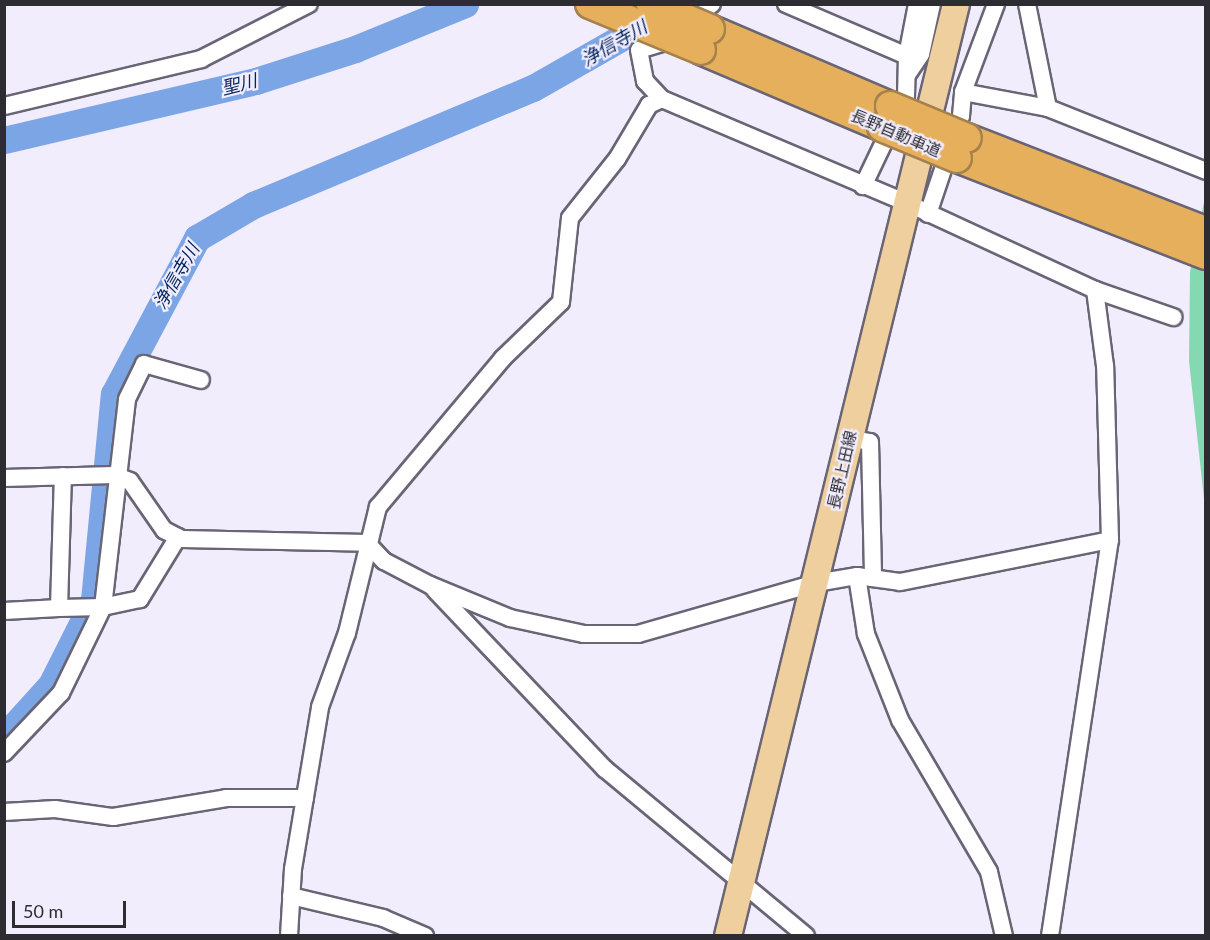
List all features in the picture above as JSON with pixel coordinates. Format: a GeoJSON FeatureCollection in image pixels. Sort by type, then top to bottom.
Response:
{"type":"FeatureCollection","features":[{"type":"Feature","properties":{"kind":"highway","name":"長野自動車道"},"geometry":{"type":"LineString","coordinates":[[590,4],[708,28]]}},
{"type":"Feature","properties":{"kind":"highway","name":"長野自動車道"},"geometry":{"type":"LineString","coordinates":[[651,4],[708,28],[886,116],[962,148],[1188,233],[1206,255]]}},
{"type":"Feature","properties":{"kind":"main road","name":"長野上田線"},"geometry":{"type":"LineString","coordinates":[[728,936],[816,583],[849,438],[918,208],[956,4]]}},
{"type":"Feature","properties":{"kind":"street"},"geometry":{"type":"LineString","coordinates":[[4,106],[201,59],[309,4]]}},
{"type":"Feature","properties":{"kind":"street"},"geometry":{"type":"LineString","coordinates":[[786,4],[811,8],[907,56]]}},
{"type":"Feature","properties":{"kind":"street"},"geometry":{"type":"LineString","coordinates":[[863,186],[906,96],[907,56],[917,4]]}},
{"type":"Feature","properties":{"kind":"street"},"geometry":{"type":"LineString","coordinates":[[907,76],[921,54],[932,4]]}},
{"type":"Feature","properties":{"kind":"street"},"geometry":{"type":"LineString","coordinates":[[918,208],[961,116],[963,92],[996,4]]}},
{"type":"Feature","properties":{"kind":"street"},"geometry":{"type":"LineString","coordinates":[[1027,4],[1048,108]]}},
{"type":"Feature","properties":{"kind":"street"},"geometry":{"type":"LineString","coordinates":[[708,28],[639,50],[645,81],[662,99],[918,208],[1095,290],[1173,317]]}},
{"type":"Feature","properties":{"kind":"street"},"geometry":{"type":"LineString","coordinates":[[963,92],[1048,108],[1206,171]]}},
{"type":"Feature","properties":{"kind":"street"},"geometry":{"type":"LineString","coordinates":[[289,936],[291,896],[320,707],[347,633],[367,543],[378,507],[399,478],[502,359],[561,302],[570,218],[617,159],[648,105],[662,99]]}},
{"type":"Feature","properties":{"kind":"street"},"geometry":{"type":"LineString","coordinates":[[1050,936],[1110,540],[1105,366],[1095,290]]}},
{"type":"Feature","properties":{"kind":"street"},"geometry":{"type":"LineString","coordinates":[[4,753],[61,693],[102,607],[116,475],[127,399],[144,364],[201,380]]}},
{"type":"Feature","properties":{"kind":"street"},"geometry":{"type":"LineString","coordinates":[[849,438],[870,442],[865,577],[866,634],[900,720],[988,872],[1005,936]]}},
{"type":"Feature","properties":{"kind":"street"},"geometry":{"type":"LineString","coordinates":[[4,478],[116,475],[135,487],[164,530],[178,537],[367,543],[384,561],[430,585],[510,618],[571,632],[638,634],[816,583],[865,577],[900,582],[969,571],[1110,540]]}},
{"type":"Feature","properties":{"kind":"street"},"geometry":{"type":"LineString","coordinates":[[60,608],[63,476]]}},
{"type":"Feature","properties":{"kind":"street"},"geometry":{"type":"LineString","coordinates":[[4,611],[102,607],[140,600],[178,537]]}},
{"type":"Feature","properties":{"kind":"street"},"geometry":{"type":"LineString","coordinates":[[430,585],[605,769],[741,877],[806,936]]}},
{"type":"Feature","properties":{"kind":"street"},"geometry":{"type":"LineString","coordinates":[[4,812],[55,809],[113,817],[226,798],[305,798]]}},
{"type":"Feature","properties":{"kind":"street"},"geometry":{"type":"LineString","coordinates":[[291,896],[383,918],[425,936]]}},
{"type":"Feature","properties":{"kind":"green space"},"geometry":{"type":"Polygon","coordinates":[[[1205,197],[1205,508],[1189,361],[1190,272],[1205,197]]]}},
{"type":"Feature","properties":{"kind":"waterway","name":"聖川"},"geometry":{"type":"LineString","coordinates":[[4,140],[256,81],[355,49],[465,4]]}},
{"type":"Feature","properties":{"kind":"waterway","name":"浄信寺川"},"geometry":{"type":"LineString","coordinates":[[4,737],[51,685],[94,600],[114,394],[197,238],[253,205],[533,88],[659,16]]}}]}
